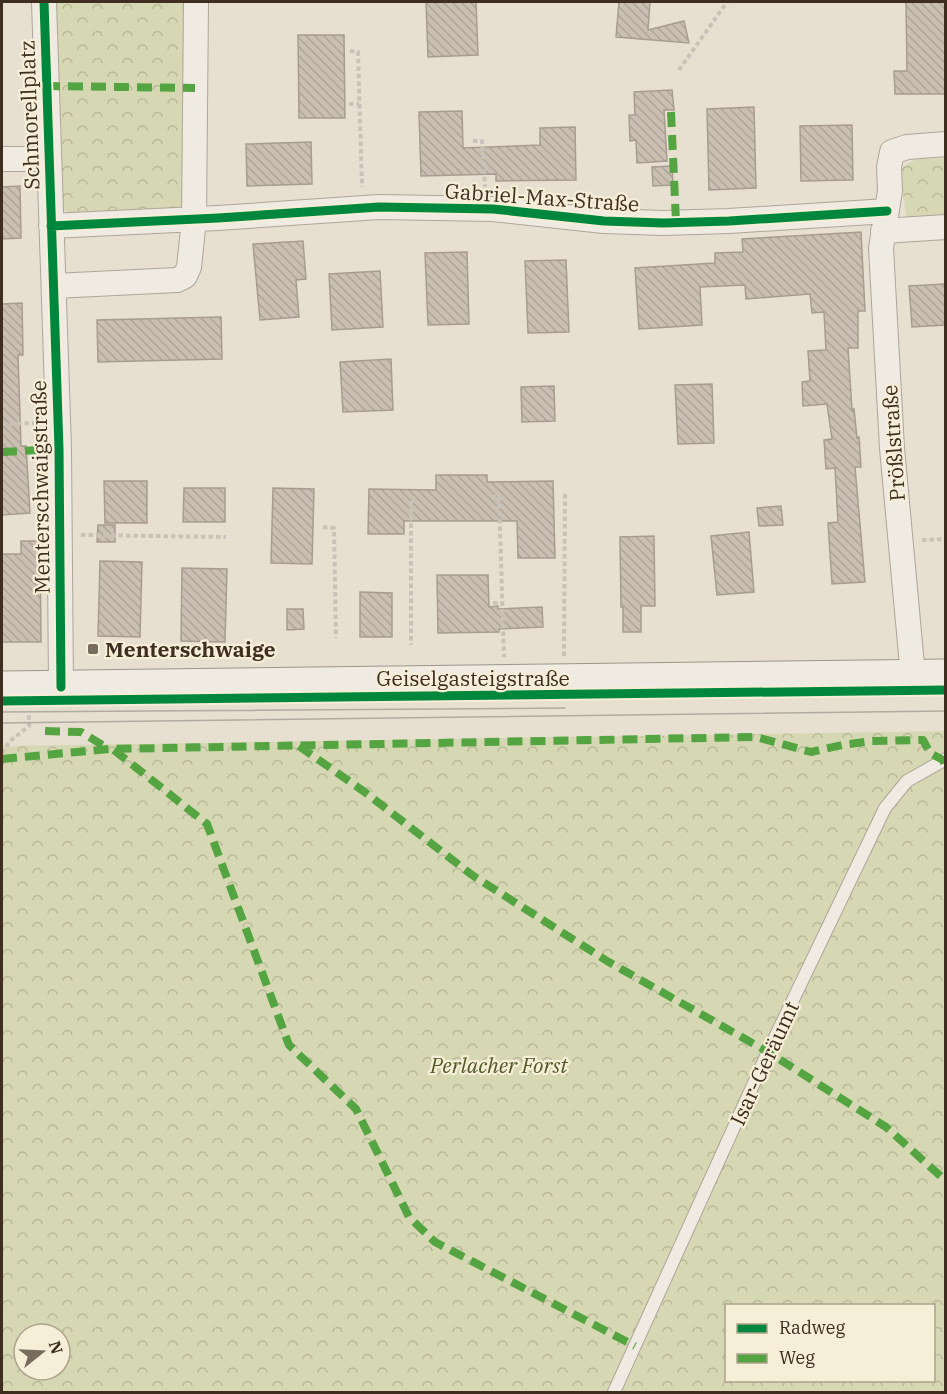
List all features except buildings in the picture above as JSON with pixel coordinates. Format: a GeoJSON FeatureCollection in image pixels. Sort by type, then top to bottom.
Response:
{"type":"FeatureCollection","features":[{"type":"Feature","properties":{"kind":"main road","name":"Geiselgasteigstraße"},"geometry":{"type":"LineString","coordinates":[[2,688],[945,676]]}},
{"type":"Feature","properties":{"kind":"street","name":"Schmorellplatz"},"geometry":{"type":"LineString","coordinates":[[44,2],[54,286]]}},
{"type":"Feature","properties":{"kind":"street"},"geometry":{"type":"LineString","coordinates":[[54,286],[177,280],[185,276],[189,267],[194,220],[196,2]]}},
{"type":"Feature","properties":{"kind":"street"},"geometry":{"type":"LineString","coordinates":[[885,221],[890,191],[889,166],[892,152],[907,147],[945,144]]}},
{"type":"Feature","properties":{"kind":"street"},"geometry":{"type":"LineString","coordinates":[[2,159],[48,159]]}},
{"type":"Feature","properties":{"kind":"street","name":"Gabriel-Max-Straße"},"geometry":{"type":"LineString","coordinates":[[194,220],[362,208],[486,209],[604,221],[663,223],[885,221],[945,227]]}},
{"type":"Feature","properties":{"kind":"street"},"geometry":{"type":"LineString","coordinates":[[51,226],[194,220]]}},
{"type":"Feature","properties":{"kind":"street","name":"Prößlstraße"},"geometry":{"type":"LineString","coordinates":[[885,221],[881,248],[892,448],[913,676]]}},
{"type":"Feature","properties":{"kind":"street","name":"Menterschwaigstraße"},"geometry":{"type":"LineString","coordinates":[[54,286],[61,687]]}},
{"type":"Feature","properties":{"kind":"lane","name":"Isar-Geräumt"},"geometry":{"type":"LineString","coordinates":[[614,1392],[768,1052],[885,808],[907,781],[945,759]]}},
{"type":"Feature","properties":{"kind":"path"},"geometry":{"type":"LineString","coordinates":[[680,70],[727,2]]}},
{"type":"Feature","properties":{"kind":"path"},"geometry":{"type":"LineString","coordinates":[[350,51],[358,52],[362,208]]}},
{"type":"Feature","properties":{"kind":"path"},"geometry":{"type":"LineString","coordinates":[[349,104],[359,104]]}},
{"type":"Feature","properties":{"kind":"path"},"geometry":{"type":"LineString","coordinates":[[473,141],[482,141],[486,209]]}},
{"type":"Feature","properties":{"kind":"path"},"geometry":{"type":"LineString","coordinates":[[2,424],[58,422]]}},
{"type":"Feature","properties":{"kind":"path"},"geometry":{"type":"LineString","coordinates":[[564,681],[565,490]]}},
{"type":"Feature","properties":{"kind":"path"},"geometry":{"type":"LineString","coordinates":[[492,497],[499,496],[505,681]]}},
{"type":"Feature","properties":{"kind":"path"},"geometry":{"type":"LineString","coordinates":[[411,501],[411,645]]}},
{"type":"Feature","properties":{"kind":"path"},"geometry":{"type":"LineString","coordinates":[[323,527],[333,528],[336,638]]}},
{"type":"Feature","properties":{"kind":"path"},"geometry":{"type":"LineString","coordinates":[[60,535],[226,537]]}},
{"type":"Feature","properties":{"kind":"path"},"geometry":{"type":"LineString","coordinates":[[493,603],[502,603]]}},
{"type":"Feature","properties":{"kind":"path"},"geometry":{"type":"LineString","coordinates":[[2,753],[10,741],[29,726],[29,709]]}},
{"type":"Feature","properties":{"kind":"green space"},"geometry":{"type":"Polygon","coordinates":[[[55,2],[184,2],[184,211],[67,213],[55,195],[55,2]]]}},
{"type":"Feature","properties":{"kind":"green space"},"geometry":{"type":"Polygon","coordinates":[[[945,158],[945,222],[907,223],[900,169],[916,159],[945,158]]]}},
{"type":"Feature","properties":{"kind":"green space","name":"Perlacher Forst"},"geometry":{"type":"Polygon","coordinates":[[[945,731],[945,1392],[2,1392],[2,746],[945,731]]]}},
{"type":"Feature","properties":{"kind":"tram line"},"geometry":{"type":"LineString","coordinates":[[2,712],[565,708]]}},
{"type":"Feature","properties":{"kind":"tram line"},"geometry":{"type":"LineString","coordinates":[[2,723],[946,711]]}},
{"type":"Feature","properties":{"kind":"marked path"},"geometry":{"type":"LineString","coordinates":[[45,86],[195,88]]}},
{"type":"Feature","properties":{"kind":"marked path"},"geometry":{"type":"LineString","coordinates":[[671,112],[676,222]]}},
{"type":"Feature","properties":{"kind":"marked path"},"geometry":{"type":"LineString","coordinates":[[2,452],[59,449]]}},
{"type":"Feature","properties":{"kind":"marked path"},"geometry":{"type":"LineString","coordinates":[[45,731],[81,732],[109,749]]}},
{"type":"Feature","properties":{"kind":"marked path"},"geometry":{"type":"LineString","coordinates":[[2,759],[109,749],[756,737],[811,752],[872,741],[923,740],[930,753],[943,760],[946,770]]}},
{"type":"Feature","properties":{"kind":"marked path"},"geometry":{"type":"LineString","coordinates":[[299,746],[366,793],[472,875],[607,961],[768,1052],[886,1127],[946,1181]]}},
{"type":"Feature","properties":{"kind":"marked path"},"geometry":{"type":"LineString","coordinates":[[114,750],[207,824],[289,1045],[356,1109],[409,1217],[435,1242],[635,1346]]}},
{"type":"Feature","properties":{"kind":"cycle path"},"geometry":{"type":"LineString","coordinates":[[44,2],[59,449],[61,687]]}},
{"type":"Feature","properties":{"kind":"cycle path"},"geometry":{"type":"LineString","coordinates":[[51,226],[379,207],[493,209],[604,221],[663,223],[887,211]]}},
{"type":"Feature","properties":{"kind":"cycle path"},"geometry":{"type":"LineString","coordinates":[[2,701],[946,690]]}},
{"type":"Feature","properties":{"kind":"place","name":"Menterschwaige"},"geometry":{"type":"Point","coordinates":[93,649]}}]}
